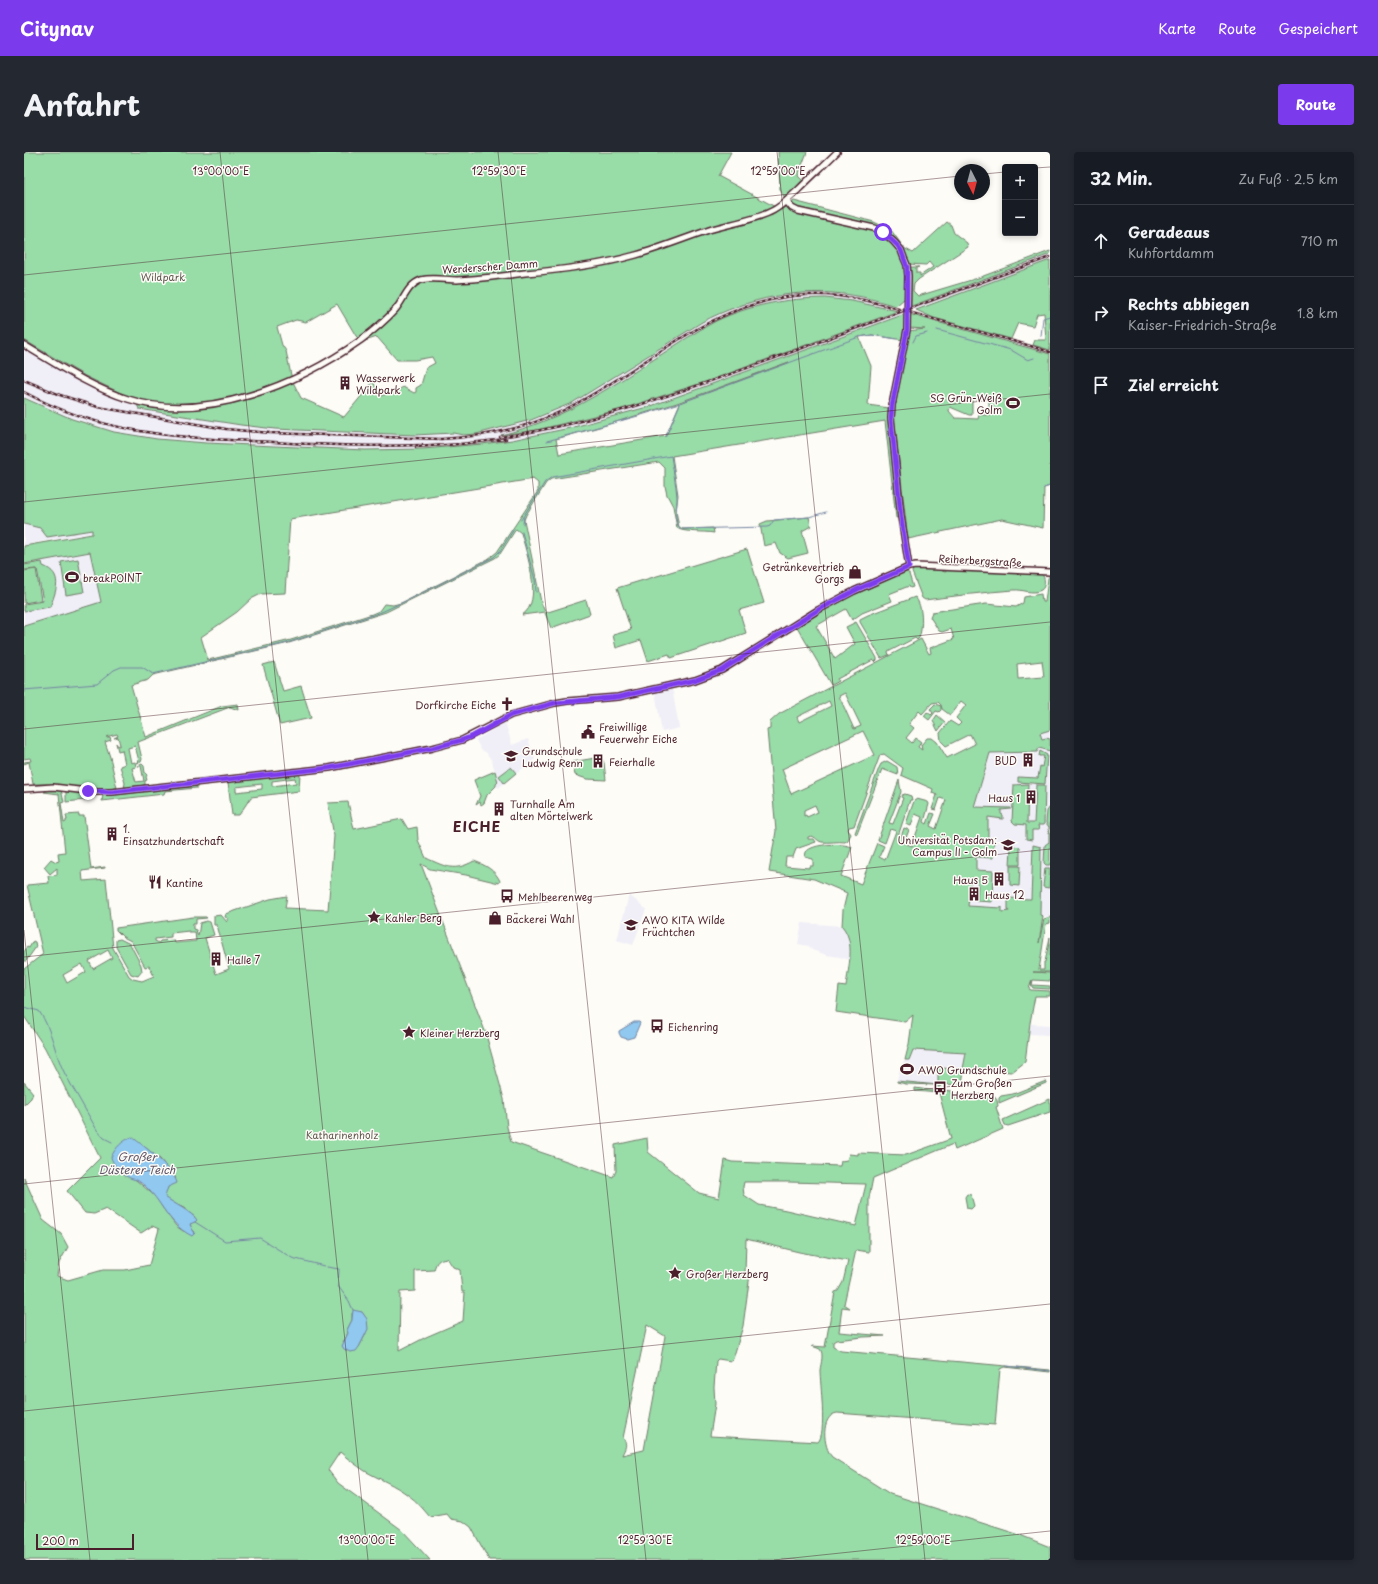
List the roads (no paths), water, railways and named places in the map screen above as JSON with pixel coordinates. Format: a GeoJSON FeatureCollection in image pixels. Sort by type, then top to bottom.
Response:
{"type":"FeatureCollection","features":[{"type":"Feature","properties":{"kind":"street","name":"Werderscher Damm"},"geometry":{"type":"LineString","coordinates":[[24,345],[74,375],[126,399],[163,406],[207,405],[233,401],[279,386],[314,369],[347,350],[393,312],[409,288],[419,281],[429,279],[459,280],[534,272],[623,259],[663,247],[707,230],[765,214],[774,210],[837,152]]}},
{"type":"Feature","properties":{"kind":"street"},"geometry":{"type":"LineString","coordinates":[[24,789],[53,787],[96,792],[112,792],[329,768],[432,748],[471,736],[511,715],[555,703],[618,697],[705,678],[729,666],[818,610],[858,589],[909,567],[902,524],[891,418],[907,330],[908,276],[906,262],[897,245],[883,232],[862,225],[798,211],[792,208],[786,200]]}},
{"type":"Feature","properties":{"kind":"street","name":"Reiherbergstraße"},"geometry":{"type":"LineString","coordinates":[[909,567],[916,566],[1050,572]]}},
{"type":"Feature","properties":{"kind":"water"},"geometry":{"type":"Polygon","coordinates":[[[634,1022],[640,1023],[634,1037],[627,1039],[621,1037],[619,1031],[634,1022]]]}},
{"type":"Feature","properties":{"kind":"water","name":"Großer Düsterer Teich"},"geometry":{"type":"Polygon","coordinates":[[[132,1137],[158,1158],[175,1177],[177,1183],[168,1187],[165,1197],[195,1217],[197,1220],[190,1224],[195,1233],[192,1236],[175,1224],[145,1186],[137,1180],[123,1174],[113,1162],[111,1157],[115,1150],[122,1142],[132,1137]]]}},
{"type":"Feature","properties":{"kind":"water"},"geometry":{"type":"Polygon","coordinates":[[[353,1310],[362,1312],[367,1319],[368,1329],[356,1351],[350,1352],[342,1346],[352,1320],[353,1310]]]}},
{"type":"Feature","properties":{"kind":"waterway"},"geometry":{"type":"LineString","coordinates":[[1041,336],[1043,318],[1050,316]]}},
{"type":"Feature","properties":{"kind":"waterway"},"geometry":{"type":"LineString","coordinates":[[937,330],[1011,350],[1028,360],[1034,358]]}},
{"type":"Feature","properties":{"kind":"waterway"},"geometry":{"type":"LineString","coordinates":[[913,342],[916,336],[927,333]]}},
{"type":"Feature","properties":{"kind":"waterway"},"geometry":{"type":"LineString","coordinates":[[547,441],[680,403],[859,337],[872,335],[897,339]]}},
{"type":"Feature","properties":{"kind":"waterway"},"geometry":{"type":"LineString","coordinates":[[666,436],[680,404]]}},
{"type":"Feature","properties":{"kind":"waterway"},"geometry":{"type":"LineString","coordinates":[[521,520],[545,482],[552,477],[671,456],[677,497],[676,518],[678,526],[681,529],[767,527],[770,526],[774,520],[809,517],[826,512]]}},
{"type":"Feature","properties":{"kind":"waterway"},"geometry":{"type":"LineString","coordinates":[[1044,488],[1050,486]]}},
{"type":"Feature","properties":{"kind":"waterway"},"geometry":{"type":"LineString","coordinates":[[523,524],[524,517]]}},
{"type":"Feature","properties":{"kind":"waterway"},"geometry":{"type":"LineString","coordinates":[[24,690],[97,684],[114,670],[121,667],[142,667],[153,674],[287,643],[379,613],[494,557],[500,551],[514,529]]}},
{"type":"Feature","properties":{"kind":"waterway"},"geometry":{"type":"LineString","coordinates":[[522,532],[535,580],[536,592]]}},
{"type":"Feature","properties":{"kind":"waterway"},"geometry":{"type":"LineString","coordinates":[[24,1007],[39,1011],[47,1026],[65,1074],[97,1130],[104,1138],[112,1142]]}},
{"type":"Feature","properties":{"kind":"waterway"},"geometry":{"type":"LineString","coordinates":[[195,1222],[225,1241],[260,1238],[292,1258],[324,1266]]}},
{"type":"Feature","properties":{"kind":"waterway"},"geometry":{"type":"LineString","coordinates":[[327,1267],[339,1269],[338,1286],[349,1301],[353,1310]]}},
{"type":"Feature","properties":{"kind":"waterway"},"geometry":{"type":"LineString","coordinates":[[1006,1366],[1050,1371]]}},
{"type":"Feature","properties":{"kind":"railway"},"geometry":{"type":"LineString","coordinates":[[500,437],[574,423],[610,414],[681,392],[1050,257]]}},
{"type":"Feature","properties":{"kind":"railway"},"geometry":{"type":"LineString","coordinates":[[24,380],[60,395],[98,407],[226,429],[270,433],[441,439],[504,431],[549,417],[594,394],[679,339],[708,323],[738,310],[770,300],[806,295],[856,298],[1050,352]]}},
{"type":"Feature","properties":{"kind":"railway"},"geometry":{"type":"LineString","coordinates":[[24,392],[54,407],[85,418],[146,432],[208,439],[311,444],[367,446],[422,445]]}},
{"type":"Feature","properties":{"kind":"railway"},"geometry":{"type":"LineString","coordinates":[[416,447],[506,439]]}},
{"type":"Feature","properties":{"kind":"place","name":"Wasserwerk Wildpark"},"geometry":{"type":"Point","coordinates":[345,383]}},
{"type":"Feature","properties":{"kind":"place","name":"SG Grün-Weiß Golm"},"geometry":{"type":"Point","coordinates":[1013,403]}},
{"type":"Feature","properties":{"kind":"place","name":"Getränkevertrieb Gorgs"},"geometry":{"type":"Point","coordinates":[855,572]}},
{"type":"Feature","properties":{"kind":"place","name":"breakPOINT"},"geometry":{"type":"Point","coordinates":[72,577]}},
{"type":"Feature","properties":{"kind":"place","name":"Dorfkirche Eiche"},"geometry":{"type":"Point","coordinates":[507,704]}},
{"type":"Feature","properties":{"kind":"place","name":"Freiwillige Feuerwehr Eiche"},"geometry":{"type":"Point","coordinates":[588,732]}},
{"type":"Feature","properties":{"kind":"place","name":"Grundschule Ludwig Renn"},"geometry":{"type":"Point","coordinates":[511,756]}},
{"type":"Feature","properties":{"kind":"place","name":"BUD"},"geometry":{"type":"Point","coordinates":[1028,760]}},
{"type":"Feature","properties":{"kind":"place","name":"Feierhalle"},"geometry":{"type":"Point","coordinates":[598,761]}},
{"type":"Feature","properties":{"kind":"place","name":"Haus 1"},"geometry":{"type":"Point","coordinates":[1031,797]}},
{"type":"Feature","properties":{"kind":"place","name":"Turnhalle Am alten Mörtelwerk"},"geometry":{"type":"Point","coordinates":[499,809]}},
{"type":"Feature","properties":{"kind":"place","name":"1. Einsatzhundertschaft"},"geometry":{"type":"Point","coordinates":[112,834]}},
{"type":"Feature","properties":{"kind":"place","name":"Universität Potsdam: Campus II - Golm"},"geometry":{"type":"Point","coordinates":[1008,845]}},
{"type":"Feature","properties":{"kind":"place","name":"Haus 5"},"geometry":{"type":"Point","coordinates":[999,879]}},
{"type":"Feature","properties":{"kind":"place","name":"Kantine"},"geometry":{"type":"Point","coordinates":[155,882]}},
{"type":"Feature","properties":{"kind":"place","name":"Haus 12"},"geometry":{"type":"Point","coordinates":[974,894]}},
{"type":"Feature","properties":{"kind":"place","name":"Mehlbeerenweg"},"geometry":{"type":"Point","coordinates":[507,896]}},
{"type":"Feature","properties":{"kind":"place","name":"Kahler Berg"},"geometry":{"type":"Point","coordinates":[374,917]}},
{"type":"Feature","properties":{"kind":"place","name":"Bäckerei Wahl"},"geometry":{"type":"Point","coordinates":[495,918]}},
{"type":"Feature","properties":{"kind":"place","name":"AWO KITA Wilde Früchtchen"},"geometry":{"type":"Point","coordinates":[631,925]}},
{"type":"Feature","properties":{"kind":"place","name":"Halle 7"},"geometry":{"type":"Point","coordinates":[216,959]}},
{"type":"Feature","properties":{"kind":"place","name":"Eichenring"},"geometry":{"type":"Point","coordinates":[657,1026]}},
{"type":"Feature","properties":{"kind":"place","name":"Kleiner Herzberg"},"geometry":{"type":"Point","coordinates":[409,1032]}},
{"type":"Feature","properties":{"kind":"place","name":"AWO Grundschule"},"geometry":{"type":"Point","coordinates":[907,1069]}},
{"type":"Feature","properties":{"kind":"place","name":"Zum Großen Herzberg"},"geometry":{"type":"Point","coordinates":[940,1088]}},
{"type":"Feature","properties":{"kind":"place","name":"Großer Herzberg"},"geometry":{"type":"Point","coordinates":[675,1273]}},
{"type":"Feature","properties":{"kind":"district","name":"EICHE"},"geometry":{"type":"Point","coordinates":[477,826]}},
{"type":"Feature","properties":{"kind":"park label","name":"Wildpark"},"geometry":{"type":"Point","coordinates":[163,276]}},
{"type":"Feature","properties":{"kind":"park label","name":"Katharinenholz"},"geometry":{"type":"Point","coordinates":[342,1134]}}]}
